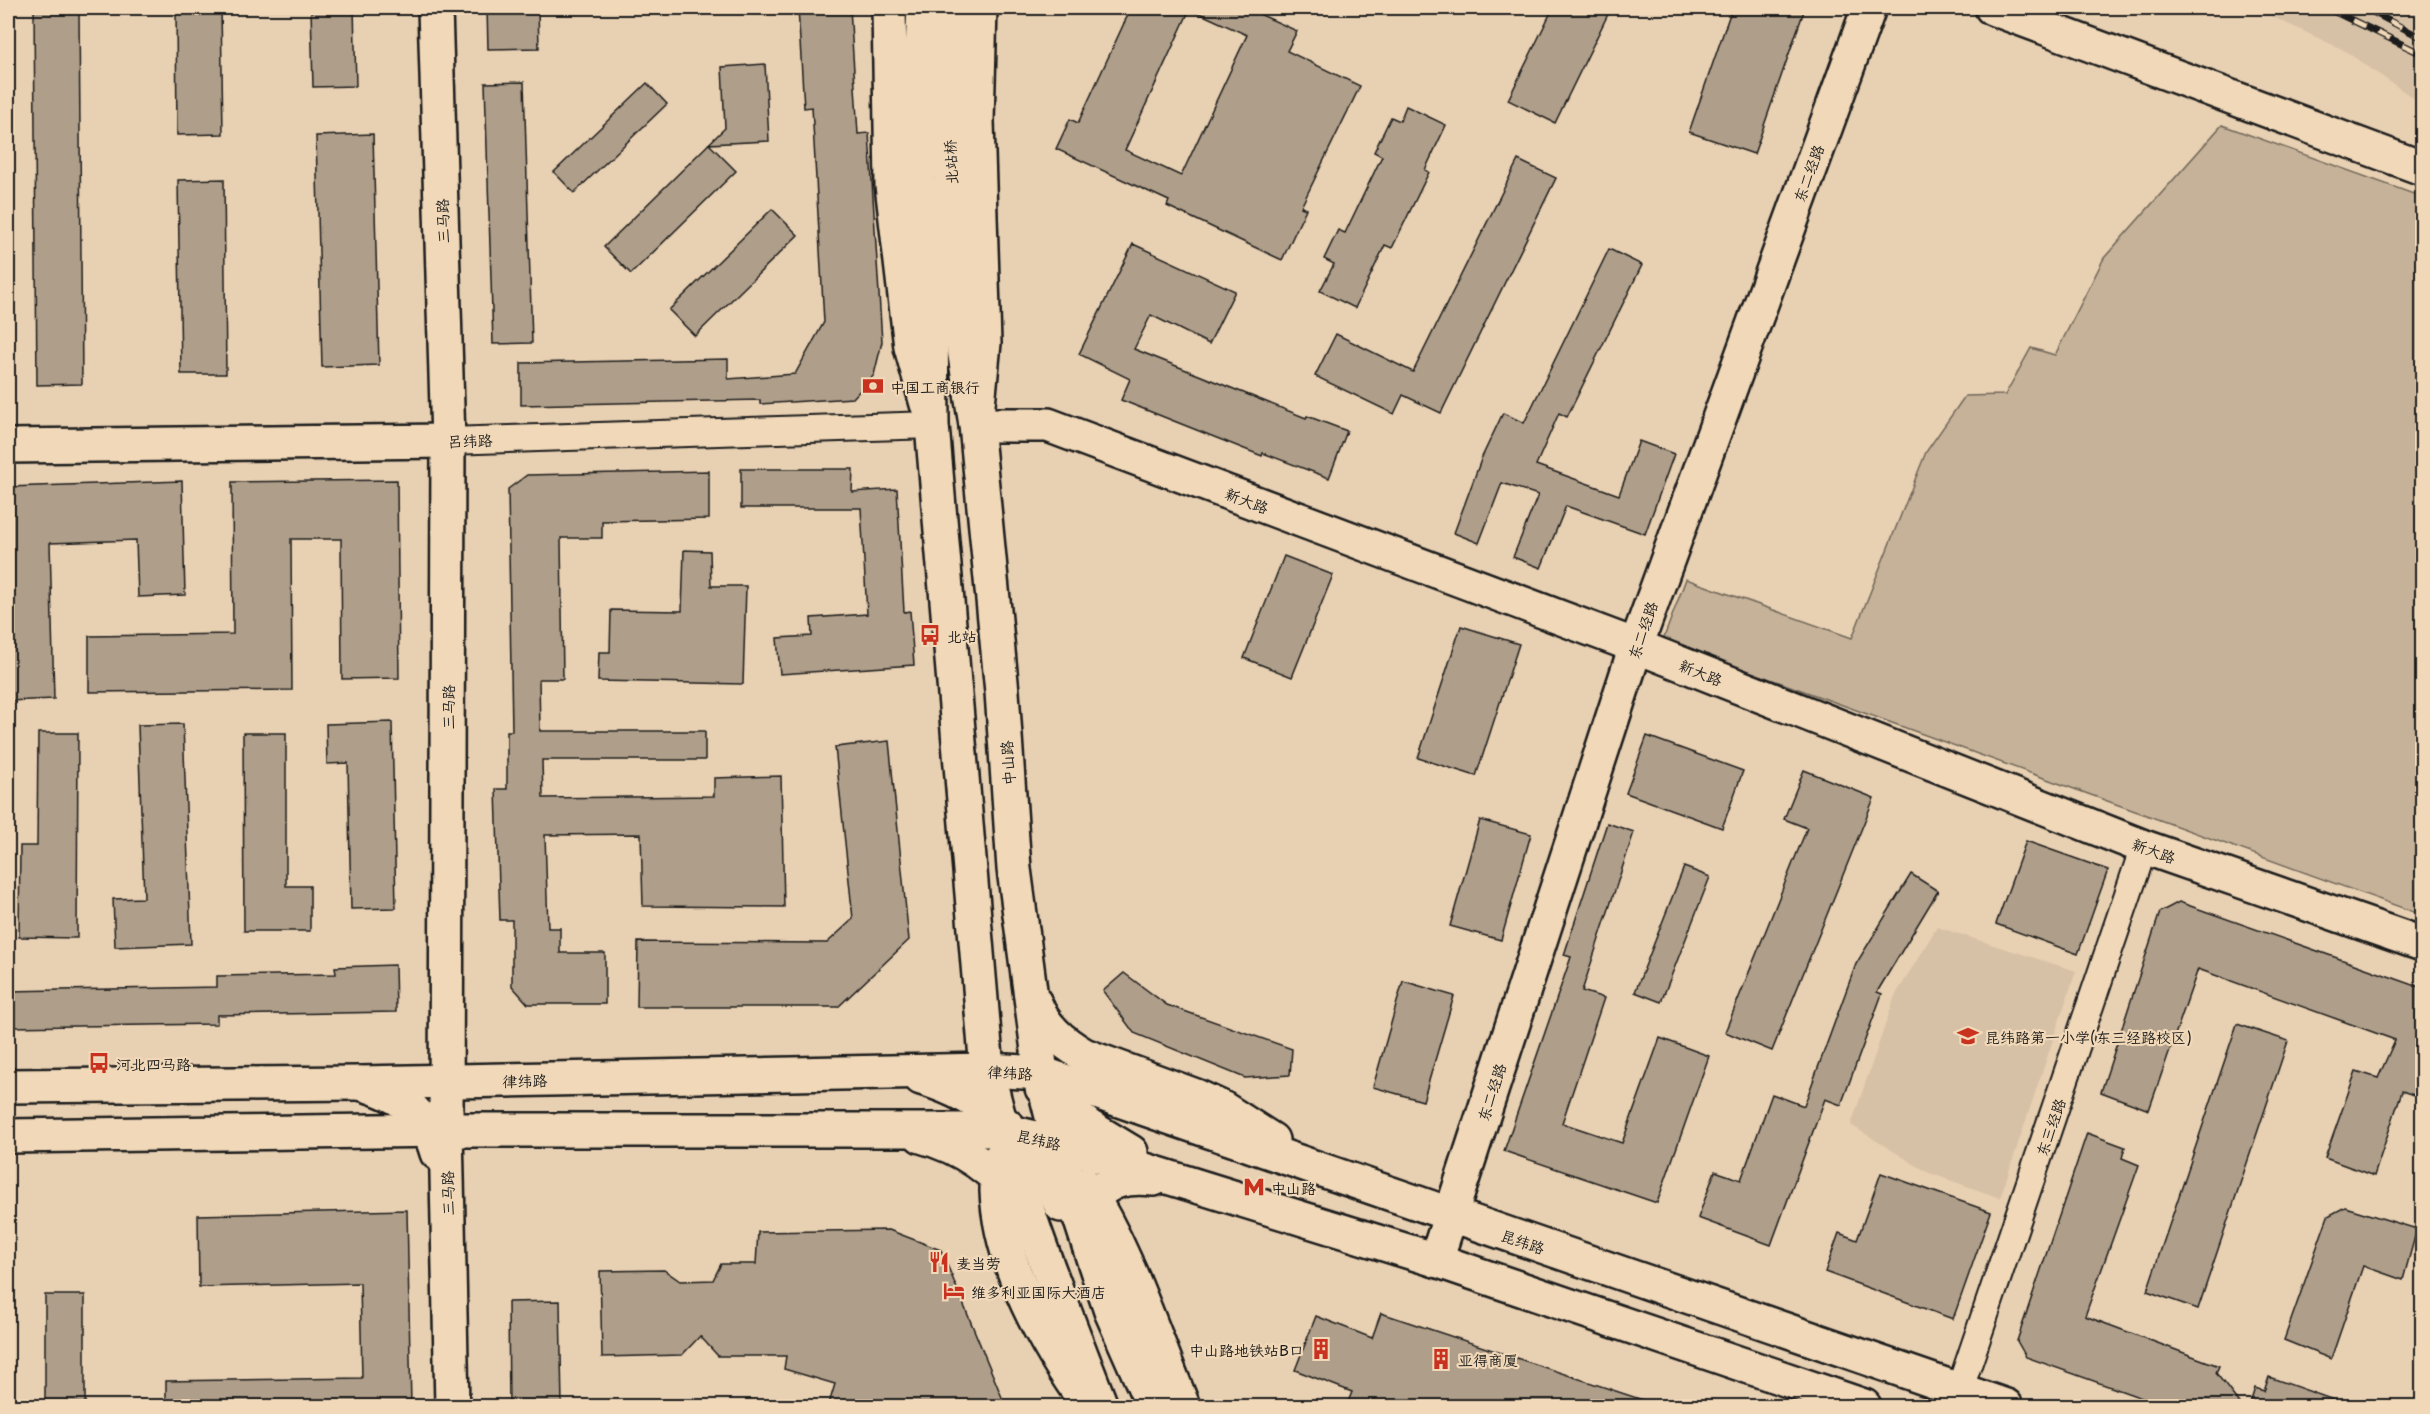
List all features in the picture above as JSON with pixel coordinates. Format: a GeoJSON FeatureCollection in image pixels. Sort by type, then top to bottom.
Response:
{"type":"FeatureCollection","features":[{"type":"Feature","properties":{"kind":"main road","name":"三马路"},"geometry":{"type":"LineString","coordinates":[[435,8],[448,441],[446,1082],[437,1130],[439,1159],[447,1202],[452,1407]]}},
{"type":"Feature","properties":{"kind":"main road"},"geometry":{"type":"LineString","coordinates":[[889,8],[892,184],[911,347],[932,425],[987,1070],[1046,1266],[1101,1407]]}},
{"type":"Feature","properties":{"kind":"main road","name":"北站桥"},"geometry":{"type":"LineString","coordinates":[[924,8],[921,73],[924,179],[945,316]]}},
{"type":"Feature","properties":{"kind":"main road","name":"北站桥"},"geometry":{"type":"LineString","coordinates":[[945,316],[948,8]]}},
{"type":"Feature","properties":{"kind":"main road"},"geometry":{"type":"LineString","coordinates":[[976,425],[984,343],[977,121],[980,8]]}},
{"type":"Feature","properties":{"kind":"main road","name":"东二经路"},"geometry":{"type":"LineString","coordinates":[[1436,1260],[1636,646],[1869,8]]}},
{"type":"Feature","properties":{"kind":"main road"},"geometry":{"type":"LineString","coordinates":[[1992,8],[2422,168]]}},
{"type":"Feature","properties":{"kind":"main road"},"geometry":{"type":"LineString","coordinates":[[932,425],[945,316]]}},
{"type":"Feature","properties":{"kind":"main road","name":"中山路"},"geometry":{"type":"LineString","coordinates":[[945,316],[976,425],[1002,692],[1014,868],[1030,991],[1036,1079],[1058,1143],[1096,1270],[1111,1311],[1153,1407]]}},
{"type":"Feature","properties":{"kind":"main road","name":"新大路"},"geometry":{"type":"LineString","coordinates":[[976,425],[1048,424],[1636,646],[2144,847],[2422,944]]}},
{"type":"Feature","properties":{"kind":"main road","name":"吕纬路"},"geometry":{"type":"LineString","coordinates":[[8,446],[448,441]]}},
{"type":"Feature","properties":{"kind":"main road"},"geometry":{"type":"LineString","coordinates":[[977,952],[996,1026],[1012,1059],[1089,1126],[1185,1182]]}},
{"type":"Feature","properties":{"kind":"main road"},"geometry":{"type":"LineString","coordinates":[[1030,991],[1039,1013],[1064,1043],[1084,1055],[1196,1096],[1222,1108],[1278,1144],[1305,1165]]}},
{"type":"Feature","properties":{"kind":"main road","name":"律纬路"},"geometry":{"type":"LineString","coordinates":[[8,1086],[446,1082],[987,1070],[1036,1079]]}},
{"type":"Feature","properties":{"kind":"main road"},"geometry":{"type":"LineString","coordinates":[[890,1072],[922,1078],[951,1087],[970,1097],[1004,1127],[1037,1161],[1096,1270]]}},
{"type":"Feature","properties":{"kind":"main road","name":"昆纬路"},"geometry":{"type":"LineString","coordinates":[[1036,1079],[1305,1165],[1957,1399],[2006,1407]]}},
{"type":"Feature","properties":{"kind":"main road"},"geometry":{"type":"LineString","coordinates":[[360,1083],[387,1092],[410,1105],[437,1130]]}},
{"type":"Feature","properties":{"kind":"main road"},"geometry":{"type":"LineString","coordinates":[[8,1136],[437,1130],[899,1130],[1004,1127]]}},
{"type":"Feature","properties":{"kind":"main road"},"geometry":{"type":"LineString","coordinates":[[1004,1127],[998,1179],[1000,1220],[1018,1280],[1045,1339],[1089,1407]]}},
{"type":"Feature","properties":{"kind":"main road","name":"昆纬路"},"geometry":{"type":"LineString","coordinates":[[1004,1127],[1436,1260],[1864,1407]]}},
{"type":"Feature","properties":{"kind":"main road"},"geometry":{"type":"LineString","coordinates":[[899,1130],[928,1138],[963,1153],[981,1164],[1014,1195],[1029,1215]]}},
{"type":"Feature","properties":{"kind":"main road"},"geometry":{"type":"LineString","coordinates":[[1058,1143],[1094,1199],[1123,1258],[1183,1407]]}},
{"type":"Feature","properties":{"kind":"main road"},"geometry":{"type":"LineString","coordinates":[[1096,1270],[1090,1236],[1094,1199],[1100,1191],[1113,1182],[1127,1178],[1185,1182]]}},
{"type":"Feature","properties":{"kind":"street","name":"吕纬路"},"geometry":{"type":"LineString","coordinates":[[448,441],[932,425]]}},
{"type":"Feature","properties":{"kind":"street","name":"东三经路"},"geometry":{"type":"LineString","coordinates":[[1957,1399],[2144,847]]}},
{"type":"Feature","properties":{"kind":"shaded area"},"geometry":{"type":"Polygon","coordinates":[[[2253,8],[2422,8],[2422,104],[2342,49],[2253,8]]]}},
{"type":"Feature","properties":{"kind":"shaded area"},"geometry":{"type":"Polygon","coordinates":[[[2222,125],[2422,197],[2422,915],[1663,640],[1686,579],[1852,638],[1926,452],[1965,396],[2005,395],[2031,348],[2055,355],[2104,258],[2222,125]]]}},
{"type":"Feature","properties":{"kind":"shaded area","name":"昆纬路第一小学(东三经路校区)"},"geometry":{"type":"Polygon","coordinates":[[[1937,927],[2076,971],[2000,1198],[1927,1172],[1851,1125],[1895,996],[1937,927]]]}},
{"type":"Feature","properties":{"kind":"building"},"geometry":{"type":"Polygon","coordinates":[[[34,8],[79,8],[82,384],[37,385],[34,8]]]}},
{"type":"Feature","properties":{"kind":"building"},"geometry":{"type":"Polygon","coordinates":[[[176,8],[221,8],[223,134],[177,135],[176,8]]]}},
{"type":"Feature","properties":{"kind":"building"},"geometry":{"type":"Polygon","coordinates":[[[311,8],[354,8],[356,86],[313,87],[311,8]]]}},
{"type":"Feature","properties":{"kind":"building"},"geometry":{"type":"Polygon","coordinates":[[[487,8],[538,8],[539,48],[488,49],[487,8]]]}},
{"type":"Feature","properties":{"kind":"building"},"geometry":{"type":"Polygon","coordinates":[[[798,8],[850,8],[858,134],[869,133],[882,342],[874,375],[853,398],[760,404],[760,400],[521,405],[521,363],[728,359],[728,379],[795,374],[824,322],[812,107],[804,108],[798,8]]]}},
{"type":"Feature","properties":{"kind":"building"},"geometry":{"type":"Polygon","coordinates":[[[1131,8],[1246,8],[1297,31],[1287,51],[1360,86],[1301,207],[1306,209],[1282,260],[1167,206],[1169,201],[1056,149],[1070,119],[1078,123],[1131,8]],[[1190,9],[1125,150],[1181,176],[1247,35],[1190,9]]]}},
{"type":"Feature","properties":{"kind":"building"},"geometry":{"type":"Polygon","coordinates":[[[1553,8],[1611,8],[1555,123],[1508,100],[1553,8]]]}},
{"type":"Feature","properties":{"kind":"building"},"geometry":{"type":"Polygon","coordinates":[[[1732,8],[1805,8],[1754,154],[1689,132],[1732,8]]]}},
{"type":"Feature","properties":{"kind":"building"},"geometry":{"type":"Polygon","coordinates":[[[765,64],[769,141],[709,144],[736,171],[631,274],[604,247],[725,128],[722,67],[765,64]]]}},
{"type":"Feature","properties":{"kind":"building"},"geometry":{"type":"Polygon","coordinates":[[[524,82],[532,343],[493,344],[485,83],[524,82]]]}},
{"type":"Feature","properties":{"kind":"building"},"geometry":{"type":"Polygon","coordinates":[[[647,83],[667,104],[574,193],[554,172],[647,83]]]}},
{"type":"Feature","properties":{"kind":"building"},"geometry":{"type":"Polygon","coordinates":[[[1406,106],[1446,125],[1425,170],[1429,172],[1392,248],[1385,245],[1355,308],[1320,291],[1334,264],[1324,259],[1338,230],[1345,233],[1382,156],[1374,152],[1391,117],[1400,121],[1406,106]]]}},
{"type":"Feature","properties":{"kind":"building"},"geometry":{"type":"Polygon","coordinates":[[[373,134],[379,365],[322,367],[316,136],[373,134]]]}},
{"type":"Feature","properties":{"kind":"building"},"geometry":{"type":"Polygon","coordinates":[[[1518,160],[1556,178],[1441,413],[1403,395],[1394,414],[1315,376],[1336,334],[1413,372],[1518,160]]]}},
{"type":"Feature","properties":{"kind":"building"},"geometry":{"type":"Polygon","coordinates":[[[224,179],[226,374],[181,374],[178,180],[224,179]]]}},
{"type":"Feature","properties":{"kind":"building"},"geometry":{"type":"Polygon","coordinates":[[[772,209],[798,235],[695,336],[669,310],[772,209]]]}},
{"type":"Feature","properties":{"kind":"building"},"geometry":{"type":"Polygon","coordinates":[[[1133,244],[1235,291],[1209,344],[1151,315],[1134,349],[1306,418],[1307,416],[1347,431],[1329,478],[1263,453],[1262,456],[1121,400],[1130,379],[1079,354],[1133,244]]]}},
{"type":"Feature","properties":{"kind":"building"},"geometry":{"type":"Polygon","coordinates":[[[1609,249],[1642,265],[1567,417],[1559,413],[1536,465],[1619,495],[1639,441],[1674,454],[1645,534],[1566,506],[1541,568],[1513,557],[1538,495],[1502,483],[1479,543],[1454,533],[1482,457],[1503,413],[1524,423],[1609,249]]]}},
{"type":"Feature","properties":{"kind":"building"},"geometry":{"type":"Polygon","coordinates":[[[741,469],[853,469],[852,492],[897,489],[904,612],[910,611],[914,665],[780,674],[777,638],[812,636],[811,618],[867,614],[861,508],[741,508],[741,469]]]}},
{"type":"Feature","properties":{"kind":"building"},"geometry":{"type":"Polygon","coordinates":[[[709,471],[709,519],[602,521],[602,538],[561,538],[563,679],[539,679],[540,731],[705,731],[705,760],[542,760],[543,798],[714,796],[714,778],[781,776],[784,907],[643,906],[641,834],[545,835],[548,928],[560,928],[560,953],[605,953],[605,1004],[528,1004],[512,986],[512,920],[500,920],[496,789],[507,789],[507,731],[512,731],[508,489],[527,475],[709,471]]]}},
{"type":"Feature","properties":{"kind":"building"},"geometry":{"type":"Polygon","coordinates":[[[397,480],[399,678],[342,679],[341,539],[291,539],[292,690],[89,692],[89,636],[233,634],[232,482],[397,480]]]}},
{"type":"Feature","properties":{"kind":"building"},"geometry":{"type":"Polygon","coordinates":[[[182,481],[185,595],[138,597],[136,540],[50,543],[54,699],[8,701],[8,487],[182,481]]]}},
{"type":"Feature","properties":{"kind":"building"},"geometry":{"type":"Polygon","coordinates":[[[684,550],[710,551],[711,586],[746,586],[743,684],[598,681],[599,652],[610,652],[611,610],[682,611],[684,550]]]}},
{"type":"Feature","properties":{"kind":"building"},"geometry":{"type":"Polygon","coordinates":[[[1284,556],[1333,575],[1292,677],[1244,658],[1284,556]]]}},
{"type":"Feature","properties":{"kind":"building"},"geometry":{"type":"Polygon","coordinates":[[[1461,626],[1519,644],[1476,776],[1418,758],[1461,626]]]}},
{"type":"Feature","properties":{"kind":"building"},"geometry":{"type":"Polygon","coordinates":[[[392,722],[396,908],[351,909],[348,763],[327,764],[326,724],[392,722]]]}},
{"type":"Feature","properties":{"kind":"building"},"geometry":{"type":"Polygon","coordinates":[[[183,724],[191,944],[115,947],[113,899],[144,898],[138,725],[183,724]]]}},
{"type":"Feature","properties":{"kind":"building"},"geometry":{"type":"Polygon","coordinates":[[[38,733],[78,733],[77,938],[19,937],[20,846],[37,846],[38,733]]]}},
{"type":"Feature","properties":{"kind":"building"},"geometry":{"type":"Polygon","coordinates":[[[243,733],[286,733],[286,886],[310,886],[310,931],[244,931],[243,733]]]}},
{"type":"Feature","properties":{"kind":"building"},"geometry":{"type":"Polygon","coordinates":[[[1647,736],[1743,771],[1722,828],[1626,793],[1647,736]]]}},
{"type":"Feature","properties":{"kind":"building"},"geometry":{"type":"Polygon","coordinates":[[[889,741],[909,940],[838,1007],[637,1007],[638,942],[827,943],[853,919],[835,747],[889,741]]]}},
{"type":"Feature","properties":{"kind":"building"},"geometry":{"type":"Polygon","coordinates":[[[1804,770],[1874,798],[1772,1051],[1725,1032],[1807,828],[1784,819],[1804,770]]]}},
{"type":"Feature","properties":{"kind":"building"},"geometry":{"type":"Polygon","coordinates":[[[1480,820],[1531,834],[1501,940],[1450,926],[1480,820]]]}},
{"type":"Feature","properties":{"kind":"building"},"geometry":{"type":"Polygon","coordinates":[[[1607,823],[1634,832],[1582,991],[1604,998],[1562,1123],[1622,1143],[1660,1038],[1709,1056],[1657,1203],[1504,1151],[1571,957],[1564,955],[1607,823]]]}},
{"type":"Feature","properties":{"kind":"building"},"geometry":{"type":"Polygon","coordinates":[[[2026,841],[2108,870],[2078,954],[1996,924],[2026,841]]]}},
{"type":"Feature","properties":{"kind":"building"},"geometry":{"type":"Polygon","coordinates":[[[1684,867],[1710,877],[1661,1002],[1635,992],[1684,867]]]}},
{"type":"Feature","properties":{"kind":"building"},"geometry":{"type":"Polygon","coordinates":[[[1911,874],[1938,891],[1877,992],[1882,994],[1841,1105],[1825,1099],[1771,1245],[1698,1218],[1715,1171],[1741,1180],[1772,1094],[1804,1106],[1856,964],[1911,874]]]}},
{"type":"Feature","properties":{"kind":"building"},"geometry":{"type":"Polygon","coordinates":[[[2179,902],[2422,988],[2422,1098],[2402,1091],[2374,1176],[2325,1158],[2356,1071],[2378,1078],[2395,1040],[2198,969],[2149,1110],[2101,1092],[2160,912],[2179,902]]]}},
{"type":"Feature","properties":{"kind":"building"},"geometry":{"type":"Polygon","coordinates":[[[395,965],[396,1012],[217,1015],[217,1024],[8,1027],[8,991],[217,987],[217,976],[336,974],[335,967],[395,965]]]}},
{"type":"Feature","properties":{"kind":"building"},"geometry":{"type":"Polygon","coordinates":[[[1124,973],[1167,1005],[1292,1049],[1290,1075],[1245,1078],[1134,1033],[1103,991],[1124,973]]]}},
{"type":"Feature","properties":{"kind":"building"},"geometry":{"type":"Polygon","coordinates":[[[1403,981],[1454,996],[1423,1101],[1373,1087],[1403,981]]]}},
{"type":"Feature","properties":{"kind":"building"},"geometry":{"type":"Polygon","coordinates":[[[2237,1024],[2288,1041],[2198,1309],[2147,1291],[2237,1024]]]}},
{"type":"Feature","properties":{"kind":"building"},"geometry":{"type":"Polygon","coordinates":[[[2087,1133],[2125,1147],[2122,1158],[2139,1165],[2085,1316],[2219,1366],[2216,1373],[2242,1407],[2167,1407],[2026,1357],[2017,1341],[2087,1133]]]}},
{"type":"Feature","properties":{"kind":"building"},"geometry":{"type":"Polygon","coordinates":[[[1881,1173],[1991,1212],[1953,1319],[1825,1272],[1839,1233],[1857,1240],[1881,1173]]]}},
{"type":"Feature","properties":{"kind":"building"},"geometry":{"type":"Polygon","coordinates":[[[2345,1207],[2417,1229],[2403,1280],[2363,1266],[2331,1359],[2284,1340],[2328,1216],[2345,1207]]]}},
{"type":"Feature","properties":{"kind":"building"},"geometry":{"type":"Polygon","coordinates":[[[407,1210],[411,1407],[166,1407],[166,1381],[362,1378],[360,1283],[199,1287],[198,1215],[407,1210]]]}},
{"type":"Feature","properties":{"kind":"building"},"geometry":{"type":"Polygon","coordinates":[[[889,1230],[941,1250],[1006,1407],[828,1407],[835,1384],[784,1369],[786,1356],[718,1356],[700,1336],[682,1355],[602,1357],[600,1271],[664,1270],[680,1281],[713,1280],[721,1264],[756,1264],[758,1232],[889,1230]]]}},
{"type":"Feature","properties":{"kind":"building"},"geometry":{"type":"Polygon","coordinates":[[[45,1295],[85,1295],[85,1407],[45,1407],[45,1295]]]}},
{"type":"Feature","properties":{"kind":"building"},"geometry":{"type":"Polygon","coordinates":[[[560,1301],[562,1407],[509,1407],[508,1302],[560,1301]]]}},
{"type":"Feature","properties":{"kind":"building","name":"亚得商厦"},"geometry":{"type":"Polygon","coordinates":[[[1381,1313],[1652,1403],[1652,1407],[1346,1407],[1352,1392],[1295,1370],[1316,1316],[1372,1338],[1381,1313]]]}},
{"type":"Feature","properties":{"kind":"building"},"geometry":{"type":"Polygon","coordinates":[[[2269,1377],[2345,1404],[2345,1407],[2249,1407],[2255,1388],[2264,1391],[2269,1377]]]}},
{"type":"Feature","properties":{"kind":"railway"},"geometry":{"type":"LineString","coordinates":[[2327,8],[2422,54]]}},
{"type":"Feature","properties":{"kind":"railway"},"geometry":{"type":"LineString","coordinates":[[2365,8],[2422,38]]}},
{"type":"Feature","properties":{"kind":"place","name":"中国工商银行"},"geometry":{"type":"Point","coordinates":[873,386]}},
{"type":"Feature","properties":{"kind":"place","name":"北站"},"geometry":{"type":"Point","coordinates":[930,635]}},
{"type":"Feature","properties":{"kind":"place","name":"昆纬路第一小学(东三经路校区)"},"geometry":{"type":"Point","coordinates":[1968,1036]}},
{"type":"Feature","properties":{"kind":"place","name":"河北四马路"},"geometry":{"type":"Point","coordinates":[99,1063]}},
{"type":"Feature","properties":{"kind":"place","name":"中山路"},"geometry":{"type":"Point","coordinates":[1254,1187]}},
{"type":"Feature","properties":{"kind":"place","name":"麦当劳"},"geometry":{"type":"Point","coordinates":[939,1262]}},
{"type":"Feature","properties":{"kind":"place","name":"维多利亚国际大酒店"},"geometry":{"type":"Point","coordinates":[954,1291]}},
{"type":"Feature","properties":{"kind":"place","name":"中山路地铁站B口"},"geometry":{"type":"Point","coordinates":[1321,1349]}},
{"type":"Feature","properties":{"kind":"place","name":"亚得商厦"},"geometry":{"type":"Point","coordinates":[1441,1359]}}]}
